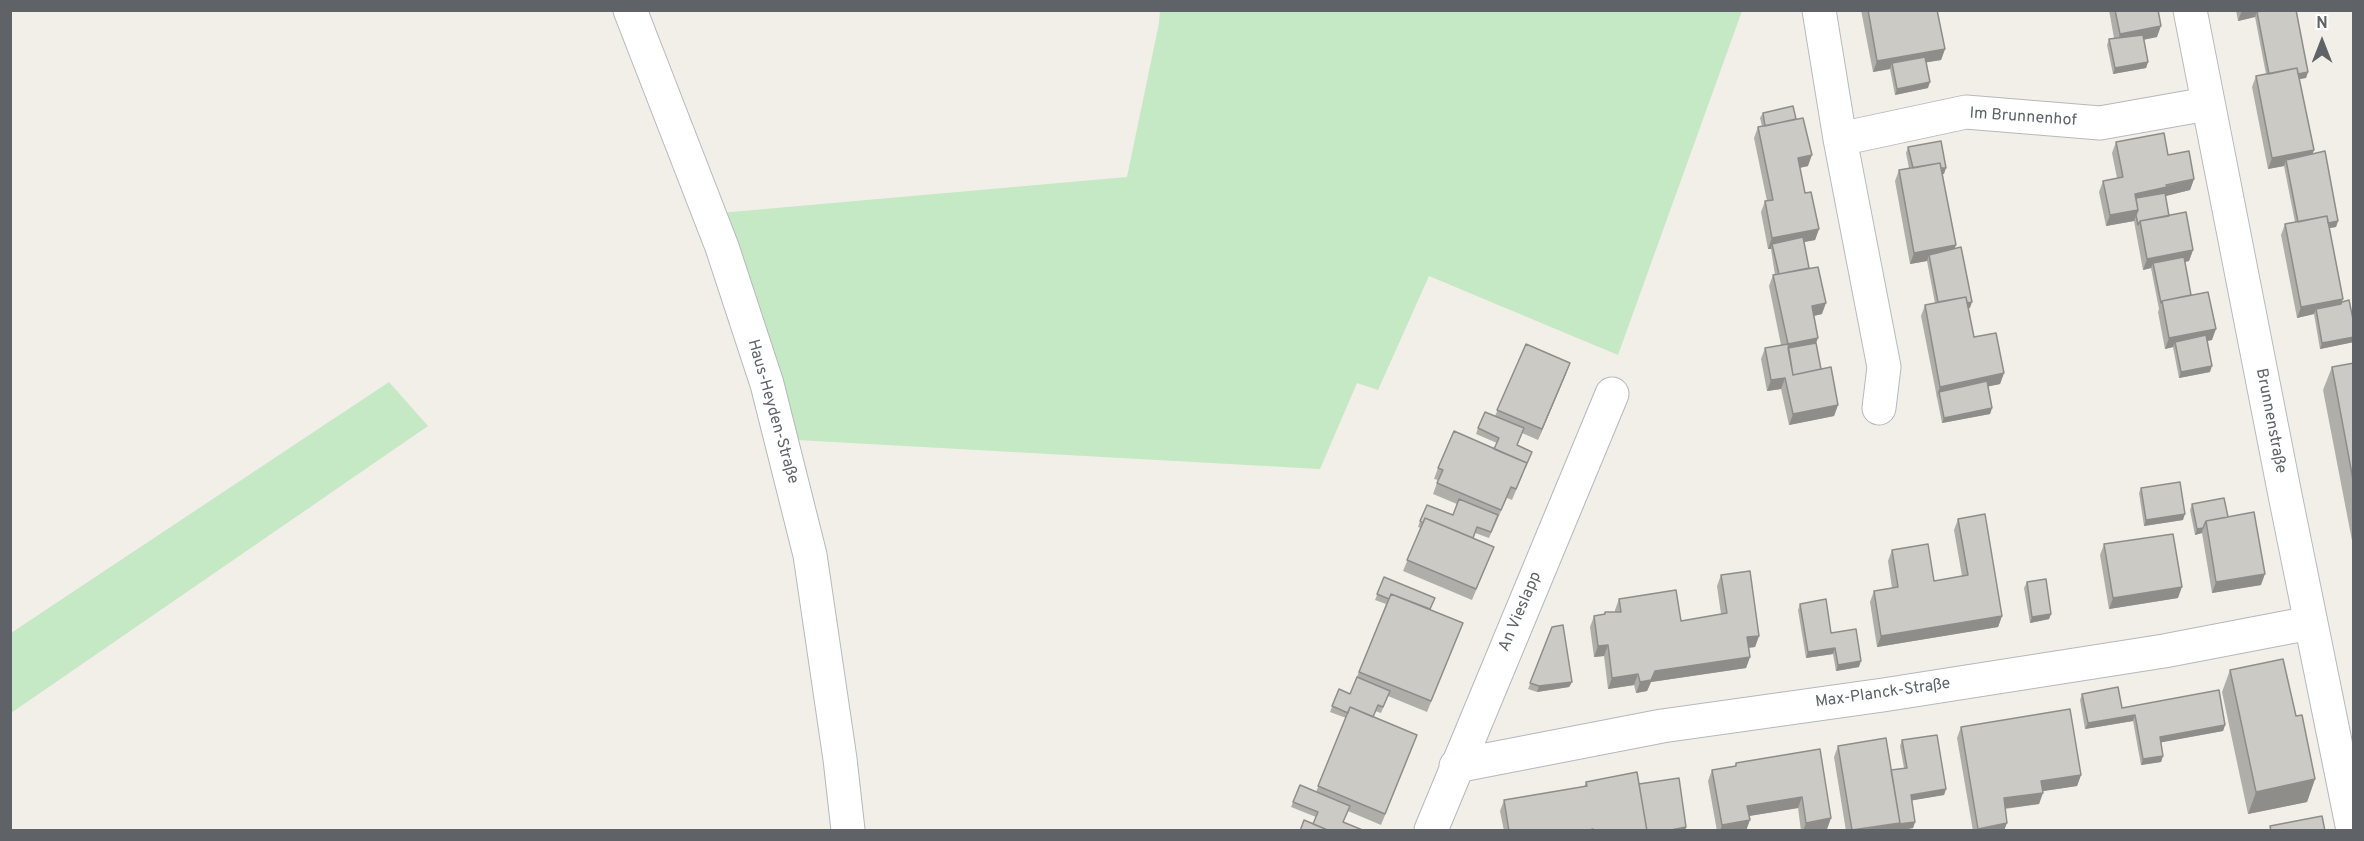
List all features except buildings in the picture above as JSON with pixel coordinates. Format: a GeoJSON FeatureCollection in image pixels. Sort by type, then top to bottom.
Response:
{"type":"FeatureCollection","features":[{"type":"Feature","properties":{"kind":"street","name":"Haus-Heyden-Straße"},"geometry":{"type":"LineString","coordinates":[[630,10],[722,247],[767,384],[810,555],[840,759],[848,831]]}},
{"type":"Feature","properties":{"kind":"street"},"geometry":{"type":"LineString","coordinates":[[1820,10],[1840,139],[1884,367],[1880,408]]}},
{"type":"Feature","properties":{"kind":"street","name":"Brunnenstraße"},"geometry":{"type":"LineString","coordinates":[[2190,10],[2353,831]]}},
{"type":"Feature","properties":{"kind":"street","name":"Im Brunnenhof"},"geometry":{"type":"LineString","coordinates":[[1840,139],[1966,112],[2100,123],[2207,104]]}},
{"type":"Feature","properties":{"kind":"street","name":"An Vieslapp"},"geometry":{"type":"LineString","coordinates":[[1431,831],[1612,394]]}},
{"type":"Feature","properties":{"kind":"street","name":"Max-Planck-Straße"},"geometry":{"type":"LineString","coordinates":[[1456,766],[1662,726],[1883,695],[2152,653],[2310,623]]}},
{"type":"Feature","properties":{"kind":"green space"},"geometry":{"type":"Polygon","coordinates":[[[1160,11],[1742,11],[1618,355],[1429,276],[1378,390],[1357,383],[1320,469],[797,440],[720,213],[1127,177],[1160,11]]]}},
{"type":"Feature","properties":{"kind":"green space"},"geometry":{"type":"Polygon","coordinates":[[[389,382],[428,426],[11,713],[11,633],[389,382]]]}}]}
